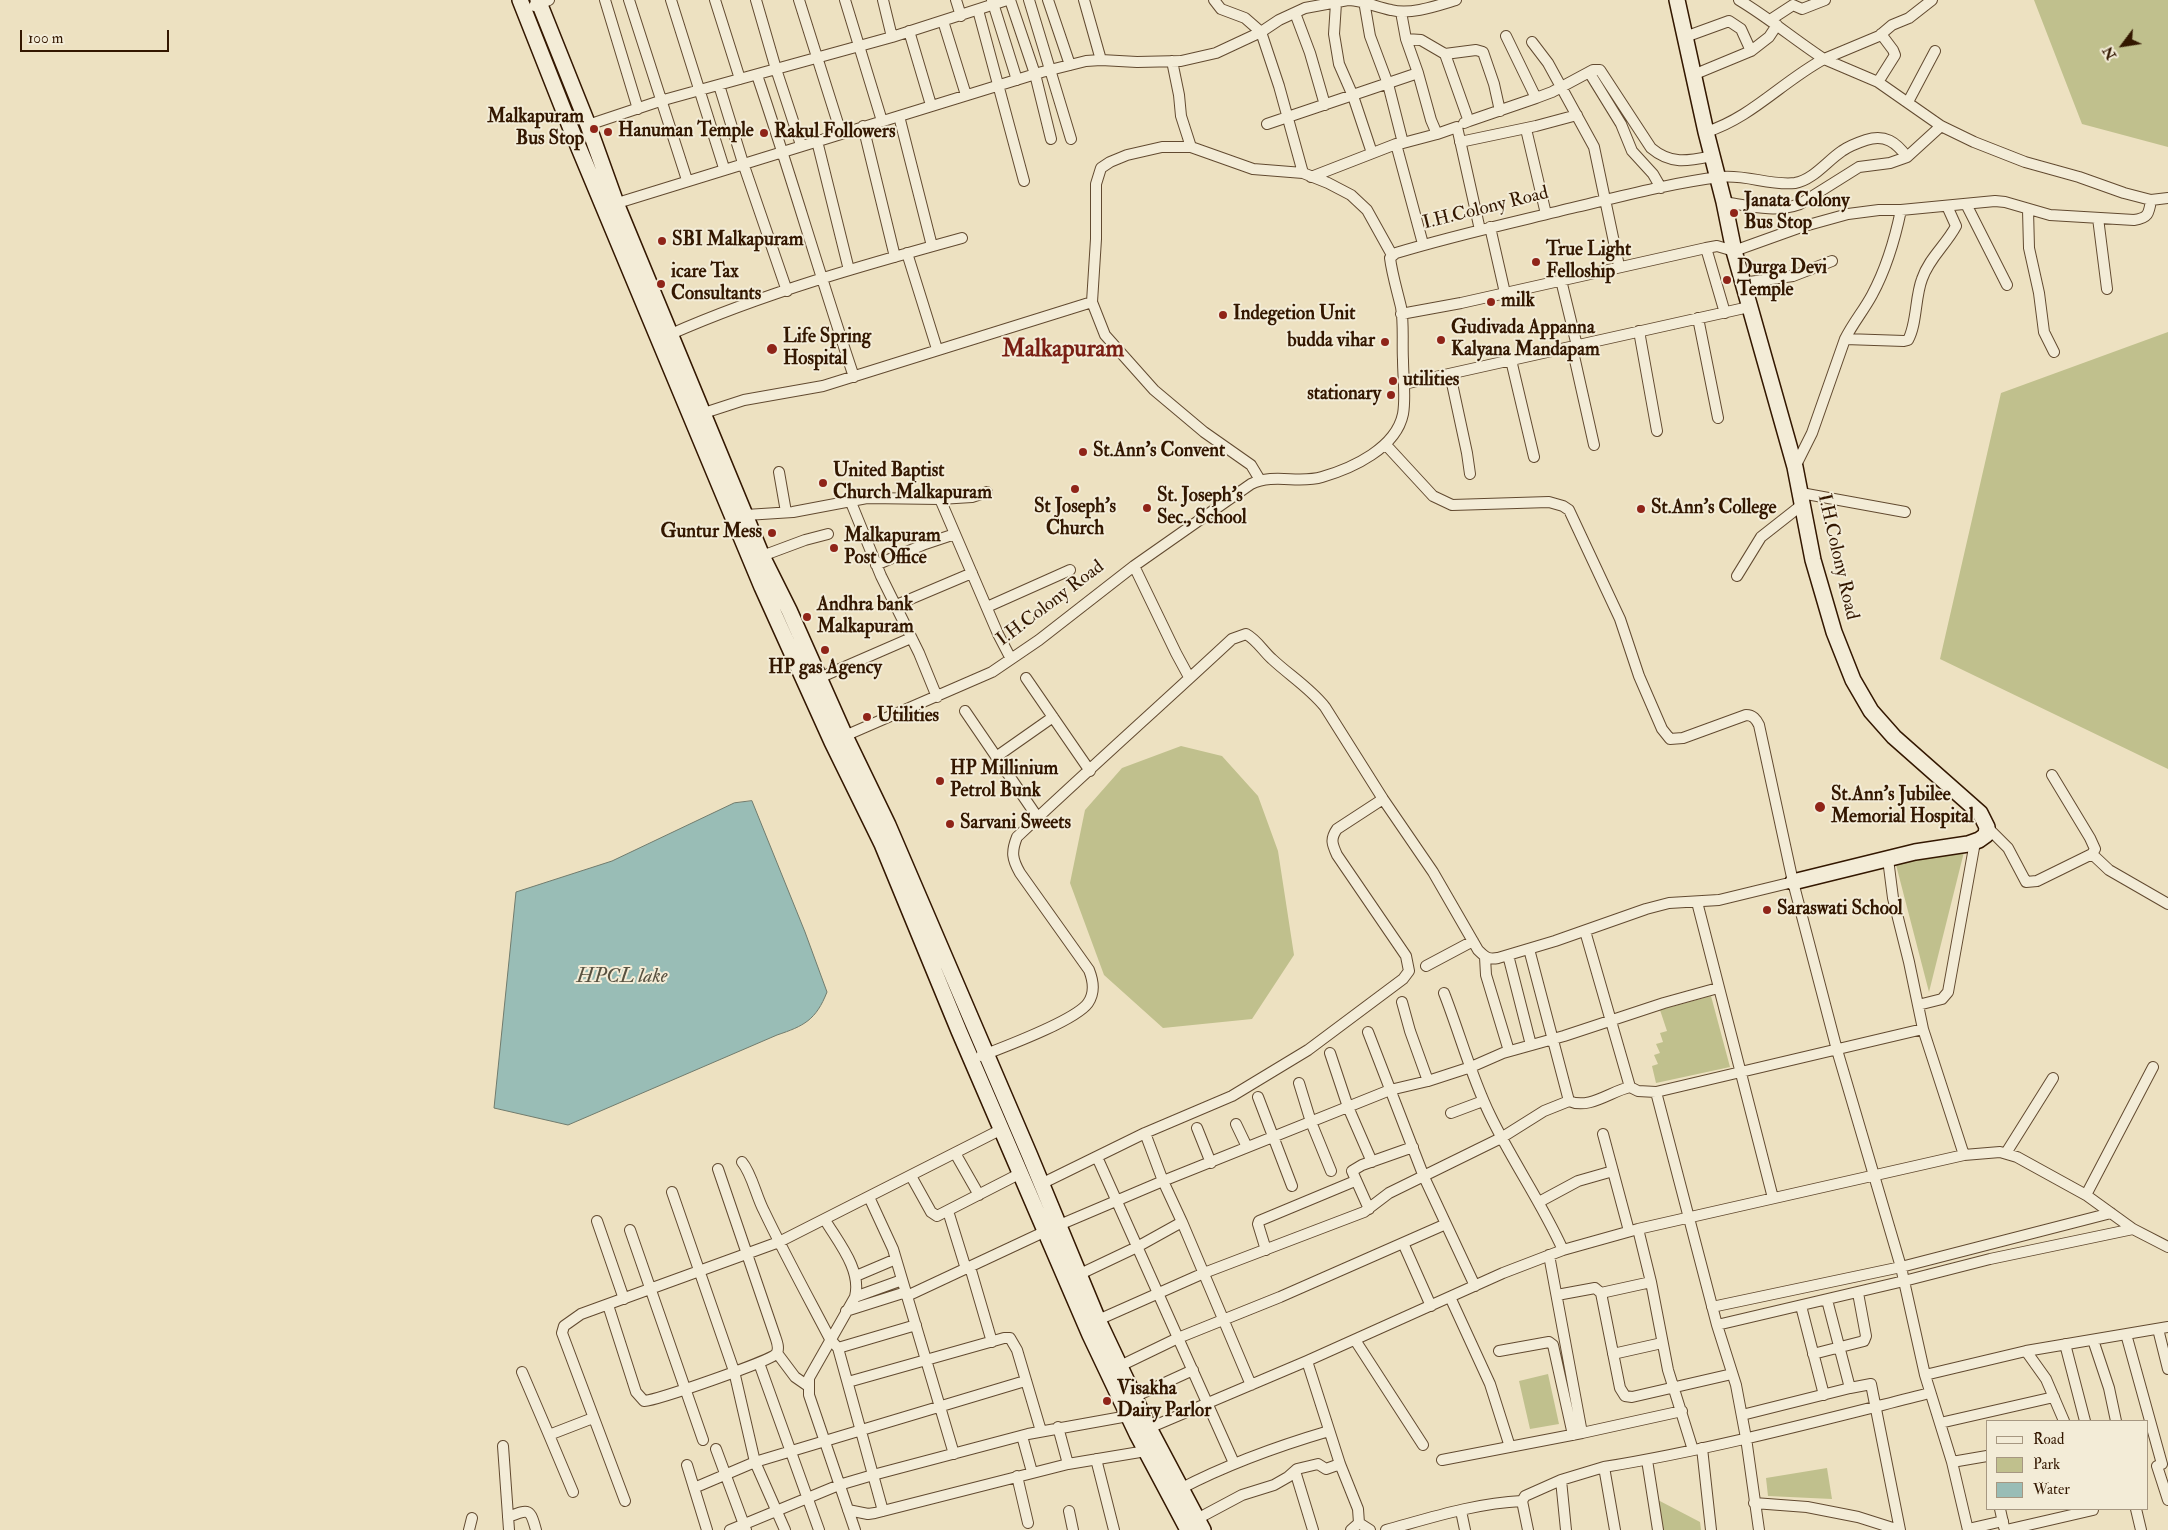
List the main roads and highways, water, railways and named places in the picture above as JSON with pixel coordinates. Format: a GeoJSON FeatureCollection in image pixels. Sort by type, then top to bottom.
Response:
{"type":"FeatureCollection","features":[{"type":"Feature","properties":{"kind":"main road","name":"I.H.Colony Road"},"geometry":{"type":"LineString","coordinates":[[1677,0],[1734,251],[1795,467],[1813,560],[1834,632],[1865,702],[1894,737],[1980,813],[1987,827],[1986,835],[1975,842],[1888,859],[1793,882]]}},
{"type":"Feature","properties":{"kind":"main road"},"geometry":{"type":"LineString","coordinates":[[542,1],[588,125],[610,205],[725,502],[781,632],[838,739],[888,825],[1041,1184],[1052,1228],[1082,1318],[1128,1416],[1143,1431],[1180,1489],[1196,1526]]}},
{"type":"Feature","properties":{"kind":"main road"},"geometry":{"type":"LineString","coordinates":[[522,5],[610,205],[671,334],[762,556],[819,678],[838,739],[1021,1173],[1078,1275],[1134,1397],[1146,1451],[1196,1526]]}},
{"type":"Feature","properties":{"kind":"main road"},"geometry":{"type":"LineString","coordinates":[[781,632],[796,626]]}},
{"type":"Feature","properties":{"kind":"water","name":"HPCL lake"},"geometry":{"type":"Polygon","coordinates":[[[752,801],[827,992],[823,1002],[813,1016],[802,1025],[568,1125],[494,1108],[516,892],[612,861],[734,803],[752,801]]]}},
{"type":"Feature","properties":{"kind":"place","name":"Malkapuram Bus Stop"},"geometry":{"type":"Point","coordinates":[594,129]}},
{"type":"Feature","properties":{"kind":"place","name":"Hanuman Temple"},"geometry":{"type":"Point","coordinates":[608,132]}},
{"type":"Feature","properties":{"kind":"place","name":"Rakul Followers"},"geometry":{"type":"Point","coordinates":[764,133]}},
{"type":"Feature","properties":{"kind":"place","name":"Janata Colony Bus Stop"},"geometry":{"type":"Point","coordinates":[1734,213]}},
{"type":"Feature","properties":{"kind":"place","name":"SBI Malkapuram"},"geometry":{"type":"Point","coordinates":[662,241]}},
{"type":"Feature","properties":{"kind":"place","name":"True Light Felloship"},"geometry":{"type":"Point","coordinates":[1536,262]}},
{"type":"Feature","properties":{"kind":"place","name":"Durga Devi Temple"},"geometry":{"type":"Point","coordinates":[1727,280]}},
{"type":"Feature","properties":{"kind":"place","name":"icare Tax Consultants"},"geometry":{"type":"Point","coordinates":[661,284]}},
{"type":"Feature","properties":{"kind":"place","name":"milk"},"geometry":{"type":"Point","coordinates":[1491,302]}},
{"type":"Feature","properties":{"kind":"place","name":"Indegetion Unit"},"geometry":{"type":"Point","coordinates":[1223,315]}},
{"type":"Feature","properties":{"kind":"place","name":"Gudivada Appanna Kalyana Mandapam"},"geometry":{"type":"Point","coordinates":[1441,340]}},
{"type":"Feature","properties":{"kind":"place","name":"budda vihar"},"geometry":{"type":"Point","coordinates":[1385,342]}},
{"type":"Feature","properties":{"kind":"place","name":"Life Spring Hospital"},"geometry":{"type":"Point","coordinates":[772,349]}},
{"type":"Feature","properties":{"kind":"place","name":"utilities"},"geometry":{"type":"Point","coordinates":[1393,381]}},
{"type":"Feature","properties":{"kind":"place","name":"stationary"},"geometry":{"type":"Point","coordinates":[1391,395]}},
{"type":"Feature","properties":{"kind":"place","name":"St.Ann's Convent"},"geometry":{"type":"Point","coordinates":[1083,452]}},
{"type":"Feature","properties":{"kind":"place","name":"United Baptist Church Malkapuram"},"geometry":{"type":"Point","coordinates":[823,483]}},
{"type":"Feature","properties":{"kind":"place","name":"St Joseph's Church"},"geometry":{"type":"Point","coordinates":[1075,489]}},
{"type":"Feature","properties":{"kind":"place","name":"St. Joseph's Sec., School"},"geometry":{"type":"Point","coordinates":[1147,508]}},
{"type":"Feature","properties":{"kind":"place","name":"St.Ann's College"},"geometry":{"type":"Point","coordinates":[1641,509]}},
{"type":"Feature","properties":{"kind":"place","name":"Guntur Mess"},"geometry":{"type":"Point","coordinates":[772,533]}},
{"type":"Feature","properties":{"kind":"place","name":"Malkapuram Post Office"},"geometry":{"type":"Point","coordinates":[834,548]}},
{"type":"Feature","properties":{"kind":"place","name":"Andhra bank Malkapuram"},"geometry":{"type":"Point","coordinates":[807,617]}},
{"type":"Feature","properties":{"kind":"place","name":"HP gas Agency"},"geometry":{"type":"Point","coordinates":[825,650]}},
{"type":"Feature","properties":{"kind":"place","name":"Utilities"},"geometry":{"type":"Point","coordinates":[867,717]}},
{"type":"Feature","properties":{"kind":"place","name":"HP Millinium Petrol Bunk"},"geometry":{"type":"Point","coordinates":[940,781]}},
{"type":"Feature","properties":{"kind":"place","name":"St.Ann's Jubilee Memorial Hospital"},"geometry":{"type":"Point","coordinates":[1820,807]}},
{"type":"Feature","properties":{"kind":"place","name":"Sarvani Sweets"},"geometry":{"type":"Point","coordinates":[950,824]}},
{"type":"Feature","properties":{"kind":"place","name":"Saraswati School"},"geometry":{"type":"Point","coordinates":[1767,910]}},
{"type":"Feature","properties":{"kind":"place","name":"Visakha Dairy Parlor"},"geometry":{"type":"Point","coordinates":[1107,1401]}},
{"type":"Feature","properties":{"kind":"district","name":"Malkapuram"},"geometry":{"type":"Point","coordinates":[1063,351]}}]}
